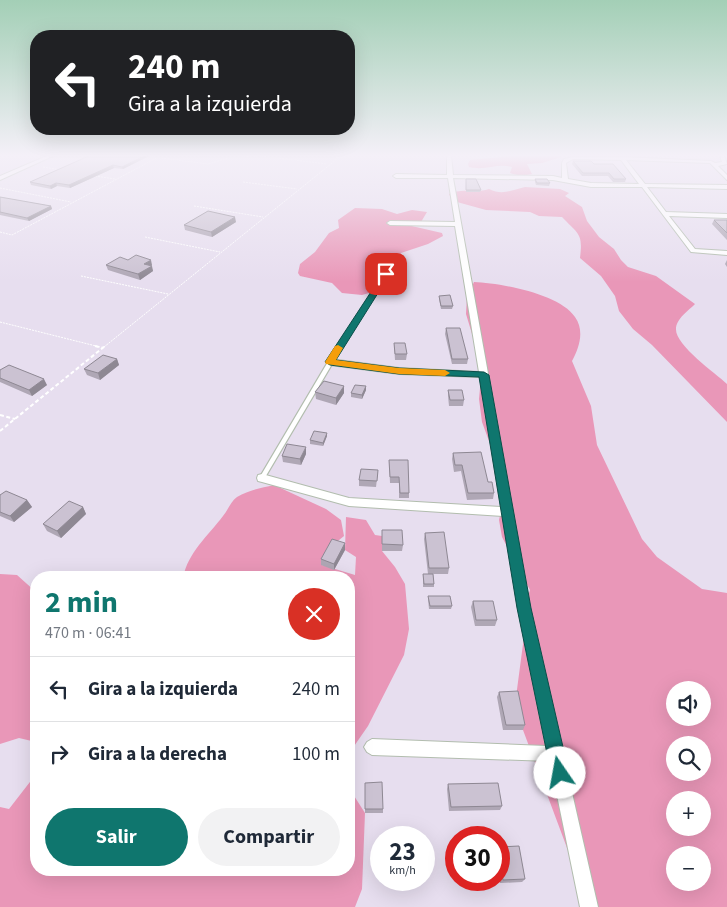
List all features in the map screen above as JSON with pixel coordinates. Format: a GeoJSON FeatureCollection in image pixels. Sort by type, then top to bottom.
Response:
{"type":"FeatureCollection","features":[{"type":"Feature","properties":{"kind":"street"},"geometry":{"type":"LineString","coordinates":[[453,197],[524,608],[589,907]]}},
{"type":"Feature","properties":{"kind":"street"},"geometry":{"type":"LineString","coordinates":[[651,197],[693,251],[727,253]]}},
{"type":"Feature","properties":{"kind":"street"},"geometry":{"type":"LineString","coordinates":[[664,214],[727,216]]}},
{"type":"Feature","properties":{"kind":"street"},"geometry":{"type":"LineString","coordinates":[[390,223],[458,224]]}},
{"type":"Feature","properties":{"kind":"street"},"geometry":{"type":"LineString","coordinates":[[330,362],[399,371],[484,375]]}},
{"type":"Feature","properties":{"kind":"street"},"geometry":{"type":"LineString","coordinates":[[262,478],[349,502],[508,512]]}},
{"type":"Feature","properties":{"kind":"street"},"geometry":{"type":"LineString","coordinates":[[372,746],[556,754]]}},
{"type":"Feature","properties":{"kind":"lane"},"geometry":{"type":"LineString","coordinates":[[262,478],[330,362],[386,274]]}},
{"type":"Feature","properties":{"kind":"path"},"geometry":{"type":"LineString","coordinates":[[45,197],[73,203]]}},
{"type":"Feature","properties":{"kind":"path"},"geometry":{"type":"LineString","coordinates":[[0,232],[12,235],[84,197]]}},
{"type":"Feature","properties":{"kind":"path"},"geometry":{"type":"LineString","coordinates":[[0,431],[287,197]]}},
{"type":"Feature","properties":{"kind":"path"},"geometry":{"type":"LineString","coordinates":[[194,206],[263,217]]}},
{"type":"Feature","properties":{"kind":"path"},"geometry":{"type":"LineString","coordinates":[[145,237],[220,252]]}},
{"type":"Feature","properties":{"kind":"path"},"geometry":{"type":"LineString","coordinates":[[81,276],[168,294]]}},
{"type":"Feature","properties":{"kind":"path"},"geometry":{"type":"LineString","coordinates":[[0,322],[102,348]]}},
{"type":"Feature","properties":{"kind":"path"},"geometry":{"type":"LineString","coordinates":[[0,415],[15,419]]}},
{"type":"Feature","properties":{"kind":"shaded area"},"geometry":{"type":"Polygon","coordinates":[[[567,197],[582,207],[587,221],[599,237],[614,249],[628,267],[656,276],[695,304],[678,322],[677,336],[689,351],[727,384],[727,422],[652,345],[633,329],[619,311],[615,296],[601,276],[580,258],[580,239],[576,231],[562,217],[539,216],[530,212],[486,210],[457,202],[451,198],[567,197]]]}},
{"type":"Feature","properties":{"kind":"shaded area"},"geometry":{"type":"Polygon","coordinates":[[[355,208],[382,209],[397,214],[412,210],[427,212],[421,222],[405,221],[403,224],[442,233],[443,236],[428,244],[401,253],[387,273],[373,283],[369,293],[362,295],[342,293],[332,283],[300,276],[298,273],[300,264],[315,252],[329,233],[339,228],[338,220],[355,208]]]}},
{"type":"Feature","properties":{"kind":"shaded area"},"geometry":{"type":"Polygon","coordinates":[[[474,282],[514,287],[544,296],[557,302],[575,317],[580,328],[580,339],[572,361],[591,406],[597,445],[642,539],[657,557],[702,589],[727,593],[727,907],[583,907],[573,864],[523,730],[516,697],[525,629],[524,608],[530,590],[502,537],[499,520],[506,488],[482,422],[479,399],[482,367],[466,314],[467,297],[474,282]]]}},
{"type":"Feature","properties":{"kind":"shaded area"},"geometry":{"type":"Polygon","coordinates":[[[274,485],[326,509],[341,520],[344,536],[333,545],[322,565],[342,571],[185,571],[194,552],[231,503],[251,491],[274,485]]]}},
{"type":"Feature","properties":{"kind":"shaded area"},"geometry":{"type":"Polygon","coordinates":[[[346,517],[366,520],[375,535],[382,536],[382,551],[395,567],[405,584],[409,629],[404,655],[368,726],[355,745],[356,557],[345,550],[346,517]]]}},
{"type":"Feature","properties":{"kind":"shaded area"},"geometry":{"type":"Polygon","coordinates":[[[0,574],[17,575],[30,587],[30,741],[19,738],[0,744],[0,574]]]}},
{"type":"Feature","properties":{"kind":"shaded area"},"geometry":{"type":"Polygon","coordinates":[[[30,782],[30,876],[355,876],[355,797],[365,813],[362,889],[355,907],[0,907],[0,807],[9,809],[30,782]]]}},
{"type":"Feature","properties":{"kind":"building"},"geometry":{"type":"Polygon","coordinates":[[[0,197],[51,206],[27,218],[0,212],[0,197]]]}},
{"type":"Feature","properties":{"kind":"building"},"geometry":{"type":"Polygon","coordinates":[[[208,211],[235,217],[211,232],[184,225],[208,211]]]}},
{"type":"Feature","properties":{"kind":"building"},"geometry":{"type":"Polygon","coordinates":[[[714,220],[727,220],[727,233],[714,220]]]}},
{"type":"Feature","properties":{"kind":"building"},"geometry":{"type":"Polygon","coordinates":[[[136,255],[151,260],[144,264],[152,266],[138,274],[106,265],[120,257],[128,260],[136,255]]]}},
{"type":"Feature","properties":{"kind":"building"},"geometry":{"type":"Polygon","coordinates":[[[450,295],[453,306],[441,306],[439,296],[450,295]]]}},
{"type":"Feature","properties":{"kind":"building"},"geometry":{"type":"Polygon","coordinates":[[[446,328],[460,328],[468,359],[452,359],[446,328]]]}},
{"type":"Feature","properties":{"kind":"building"},"geometry":{"type":"Polygon","coordinates":[[[394,343],[405,343],[407,354],[395,354],[394,343]]]}},
{"type":"Feature","properties":{"kind":"building"},"geometry":{"type":"Polygon","coordinates":[[[103,355],[117,359],[98,373],[84,369],[103,355]]]}},
{"type":"Feature","properties":{"kind":"building"},"geometry":{"type":"Polygon","coordinates":[[[9,365],[44,379],[29,390],[0,378],[0,370],[9,365]]]}},
{"type":"Feature","properties":{"kind":"building"},"geometry":{"type":"Polygon","coordinates":[[[324,381],[344,386],[336,398],[315,392],[324,381]]]}},
{"type":"Feature","properties":{"kind":"building"},"geometry":{"type":"Polygon","coordinates":[[[355,385],[366,386],[362,395],[351,393],[355,385]]]}},
{"type":"Feature","properties":{"kind":"building"},"geometry":{"type":"Polygon","coordinates":[[[448,390],[462,390],[464,400],[450,400],[448,390]]]}},
{"type":"Feature","properties":{"kind":"building"},"geometry":{"type":"Polygon","coordinates":[[[314,431],[327,433],[323,443],[310,440],[314,431]]]}},
{"type":"Feature","properties":{"kind":"building"},"geometry":{"type":"Polygon","coordinates":[[[287,444],[306,447],[300,459],[282,456],[287,444]]]}},
{"type":"Feature","properties":{"kind":"building"},"geometry":{"type":"Polygon","coordinates":[[[481,452],[488,482],[492,482],[494,493],[468,493],[462,465],[455,465],[453,453],[481,452]]]}},
{"type":"Feature","properties":{"kind":"building"},"geometry":{"type":"Polygon","coordinates":[[[389,460],[408,460],[409,493],[400,493],[399,477],[390,477],[389,460]]]}},
{"type":"Feature","properties":{"kind":"building"},"geometry":{"type":"Polygon","coordinates":[[[361,469],[378,470],[377,481],[359,480],[361,469]]]}},
{"type":"Feature","properties":{"kind":"building"},"geometry":{"type":"Polygon","coordinates":[[[6,491],[27,500],[10,516],[0,512],[0,495],[6,491]]]}},
{"type":"Feature","properties":{"kind":"building"},"geometry":{"type":"Polygon","coordinates":[[[69,501],[83,507],[57,531],[43,524],[69,501]]]}},
{"type":"Feature","properties":{"kind":"building"},"geometry":{"type":"Polygon","coordinates":[[[382,530],[402,530],[403,545],[382,544],[382,530]]]}},
{"type":"Feature","properties":{"kind":"building"},"geometry":{"type":"Polygon","coordinates":[[[444,532],[449,568],[429,568],[425,533],[444,532]]]}},
{"type":"Feature","properties":{"kind":"building"},"geometry":{"type":"Polygon","coordinates":[[[332,539],[345,543],[334,564],[321,559],[332,539]]]}},
{"type":"Feature","properties":{"kind":"building"},"geometry":{"type":"Polygon","coordinates":[[[423,574],[433,574],[434,584],[424,584],[423,574]]]}},
{"type":"Feature","properties":{"kind":"building"},"geometry":{"type":"Polygon","coordinates":[[[428,596],[450,596],[452,606],[430,606],[428,596]]]}},
{"type":"Feature","properties":{"kind":"building"},"geometry":{"type":"Polygon","coordinates":[[[473,601],[493,601],[497,620],[476,620],[473,601]]]}},
{"type":"Feature","properties":{"kind":"building"},"geometry":{"type":"Polygon","coordinates":[[[518,691],[525,725],[506,725],[499,692],[518,691]]]}},
{"type":"Feature","properties":{"kind":"building"},"geometry":{"type":"Polygon","coordinates":[[[382,782],[383,809],[365,809],[365,783],[382,782]]]}},
{"type":"Feature","properties":{"kind":"building"},"geometry":{"type":"Polygon","coordinates":[[[498,783],[502,806],[451,807],[448,784],[498,783]]]}},
{"type":"Feature","properties":{"kind":"building"},"geometry":{"type":"Polygon","coordinates":[[[510,846],[519,846],[525,879],[510,880],[510,846]]]}},
{"type":"Feature","properties":{"kind":"slow traffic"},"geometry":{"type":"LineString","coordinates":[[338,348],[330,362],[399,371],[445,373]]}},
{"type":"Feature","properties":{"kind":"route"},"geometry":{"type":"LineString","coordinates":[[386,274],[330,362],[399,371],[484,375],[524,608],[560,773]]}}]}
